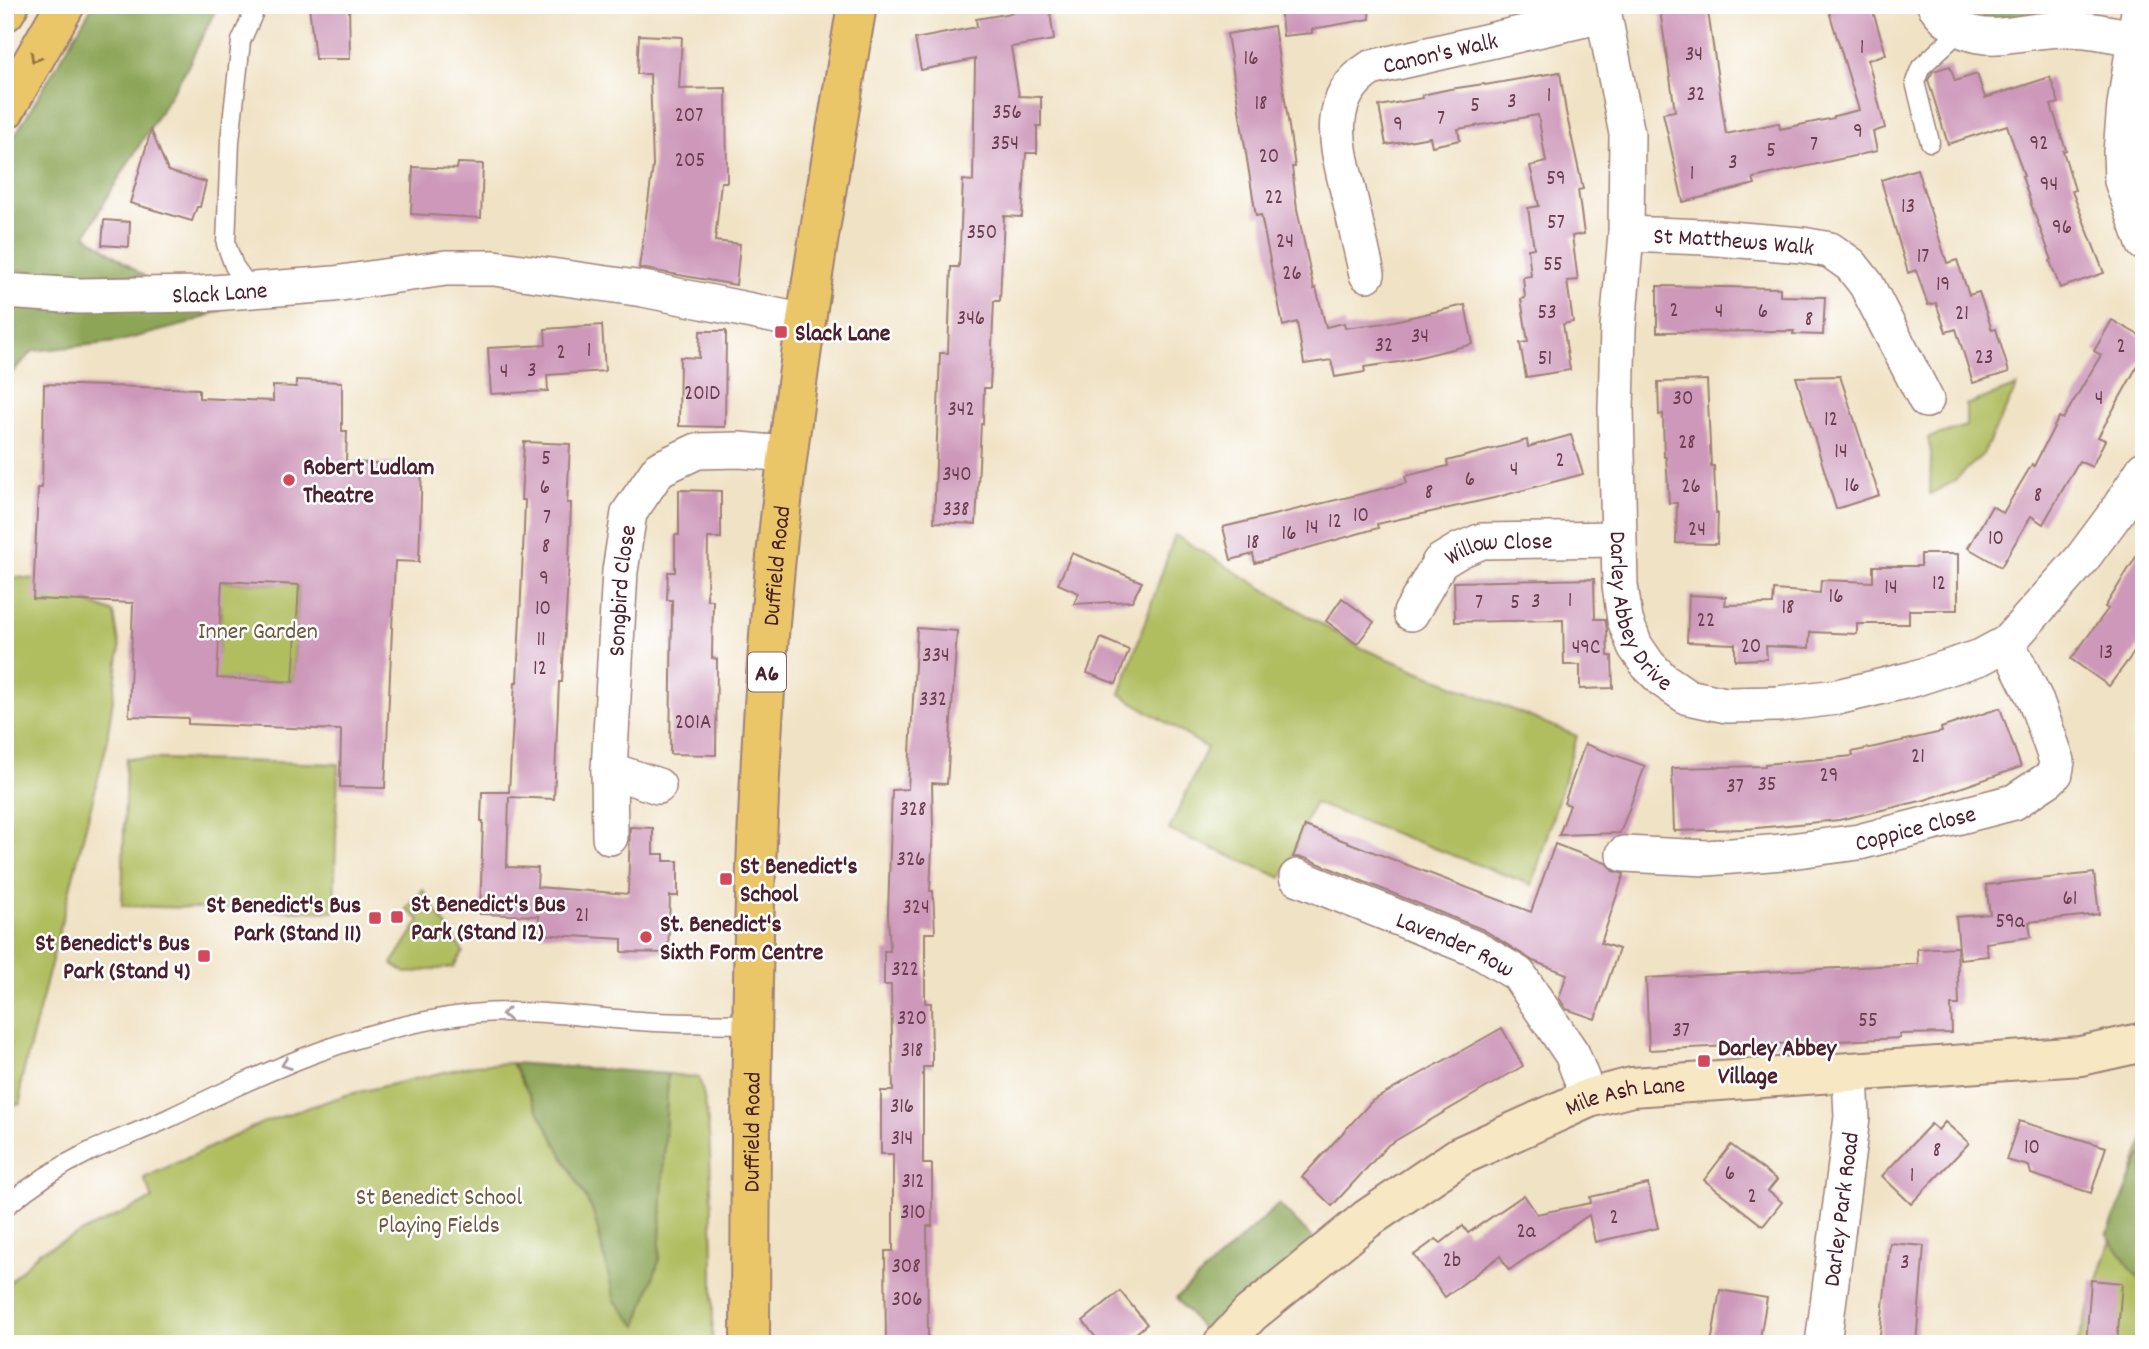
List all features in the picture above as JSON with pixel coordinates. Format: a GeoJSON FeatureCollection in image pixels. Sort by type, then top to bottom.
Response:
{"type":"FeatureCollection","features":[{"type":"Feature","properties":{"kind":"main road"},"geometry":{"type":"LineString","coordinates":[[5,12],[9,5]]}},
{"type":"Feature","properties":{"kind":"main road"},"geometry":{"type":"LineString","coordinates":[[5,110],[65,5]]}},
{"type":"Feature","properties":{"kind":"main road","name":"Duffield Road"},"geometry":{"type":"LineString","coordinates":[[750,1344],[751,1024],[757,828],[772,602],[787,454],[857,5]]}},
{"type":"Feature","properties":{"kind":"street"},"geometry":{"type":"LineString","coordinates":[[1935,5],[1950,22],[1976,36],[2082,29],[2137,21],[2121,152],[2122,181],[2144,243]]}},
{"type":"Feature","properties":{"kind":"street","name":"Darley Abbey Drive"},"geometry":{"type":"LineString","coordinates":[[1602,10],[1627,134],[1626,234],[1618,328],[1616,409],[1618,539],[1625,621],[1635,646],[1663,680],[1688,697],[1726,705],[1778,704],[1837,696],[1913,679],[1981,657],[2007,643],[2081,560],[2144,469]]}},
{"type":"Feature","properties":{"kind":"street","name":"Canon's Walk"},"geometry":{"type":"LineString","coordinates":[[1367,274],[1339,152],[1338,114],[1349,85],[1371,68],[1602,10]]}},
{"type":"Feature","properties":{"kind":"street","name":"St Matthews Walk"},"geometry":{"type":"LineString","coordinates":[[1626,234],[1705,237],[1830,250],[1851,265],[1866,284],[1926,400]]}},
{"type":"Feature","properties":{"kind":"street","name":"Slack Lane"},"geometry":{"type":"LineString","coordinates":[[5,291],[79,296],[199,294],[334,284],[446,268],[494,268],[643,289],[806,322]]}},
{"type":"Feature","properties":{"kind":"street","name":"Songbird Close"},"geometry":{"type":"LineString","coordinates":[[610,838],[609,771],[620,571],[629,513],[659,469],[697,451],[740,450],[787,454]]}},
{"type":"Feature","properties":{"kind":"street","name":"Willow Close"},"geometry":{"type":"LineString","coordinates":[[1410,612],[1440,562],[1482,541],[1618,539]]}},
{"type":"Feature","properties":{"kind":"street","name":"Coppice Close"},"geometry":{"type":"LineString","coordinates":[[1624,854],[1707,858],[1859,842],[2014,802],[2049,779],[2055,773],[2057,761],[2036,701],[2007,643]]}},
{"type":"Feature","properties":{"kind":"street"},"geometry":{"type":"LineString","coordinates":[[609,771],[658,786]]}},
{"type":"Feature","properties":{"kind":"street","name":"Lavender Row"},"geometry":{"type":"LineString","coordinates":[[1297,877],[1476,949],[1518,974],[1572,1054],[1589,1098]]}},
{"type":"Feature","properties":{"kind":"street","name":"Mile Ash Lane"},"geometry":{"type":"LineString","coordinates":[[1223,1344],[1250,1314],[1357,1227],[1460,1156],[1589,1098],[1632,1087],[2081,1056],[2144,1042]]}},
{"type":"Feature","properties":{"kind":"street","name":"Darley Park Road"},"geometry":{"type":"LineString","coordinates":[[1823,1344],[1852,1117],[1850,1073]]}},
{"type":"Feature","properties":{"kind":"lane"},"geometry":{"type":"LineString","coordinates":[[251,290],[234,266],[226,244],[230,141],[241,41],[257,5]]}},
{"type":"Feature","properties":{"kind":"lane"},"geometry":{"type":"LineString","coordinates":[[1930,142],[1916,82],[1921,67],[1961,30]]}},
{"type":"Feature","properties":{"kind":"lane"},"geometry":{"type":"LineString","coordinates":[[5,1207],[24,1191],[87,1153],[266,1071],[361,1037],[418,1022],[474,1014],[751,1024]]}},
{"type":"Feature","properties":{"kind":"green space"},"geometry":{"type":"Polygon","coordinates":[[[93,5],[218,5],[187,68],[86,235],[144,276],[5,270],[5,152],[93,5]]]}},
{"type":"Feature","properties":{"kind":"green space"},"geometry":{"type":"Polygon","coordinates":[[[1978,5],[2037,5],[2038,16],[1984,23],[1978,5]]]}},
{"type":"Feature","properties":{"kind":"green space"},"geometry":{"type":"Polygon","coordinates":[[[5,305],[229,307],[187,324],[117,342],[33,351],[5,380],[5,305]]]}},
{"type":"Feature","properties":{"kind":"green space"},"geometry":{"type":"Polygon","coordinates":[[[2017,386],[1983,454],[1953,482],[1930,494],[1931,452],[1928,438],[1966,426],[1966,405],[2017,386]]]}},
{"type":"Feature","properties":{"kind":"green space"},"geometry":{"type":"Polygon","coordinates":[[[1175,535],[1359,647],[1577,736],[1532,885],[1314,803],[1282,878],[1169,830],[1207,748],[1120,694],[1175,535]]]}},
{"type":"Feature","properties":{"kind":"green space","name":"Inner Garden"},"geometry":{"type":"Polygon","coordinates":[[[279,543],[301,544],[293,682],[205,678],[218,653],[221,608],[215,581],[276,584],[279,543]]]}},
{"type":"Feature","properties":{"kind":"green space"},"geometry":{"type":"Polygon","coordinates":[[[5,576],[34,579],[114,613],[120,649],[106,747],[21,1082],[21,1104],[12,1105],[5,1098],[5,576]]]}},
{"type":"Feature","properties":{"kind":"green space"},"geometry":{"type":"Polygon","coordinates":[[[126,758],[338,764],[334,912],[122,906],[126,758]]]}},
{"type":"Feature","properties":{"kind":"green space"},"geometry":{"type":"Polygon","coordinates":[[[423,890],[463,952],[453,967],[406,973],[392,964],[420,920],[406,909],[423,890]]]}},
{"type":"Feature","properties":{"kind":"green space","name":"St Benedict School Playing Fields"},"geometry":{"type":"Polygon","coordinates":[[[512,1063],[593,1211],[615,1301],[659,1261],[668,1074],[699,1078],[710,1145],[712,1344],[621,1344],[611,1337],[598,1344],[5,1344],[5,1287],[39,1252],[153,1199],[144,1178],[262,1123],[346,1095],[474,1065],[512,1063]]]}},
{"type":"Feature","properties":{"kind":"green space"},"geometry":{"type":"Polygon","coordinates":[[[512,1063],[668,1074],[659,1261],[637,1326],[615,1301],[593,1211],[512,1063]]]}},
{"type":"Feature","properties":{"kind":"green space"},"geometry":{"type":"Polygon","coordinates":[[[2144,1138],[2144,1344],[2077,1344],[2136,1163],[2144,1138]]]}},
{"type":"Feature","properties":{"kind":"green space"},"geometry":{"type":"Polygon","coordinates":[[[2144,1150],[2144,1287],[2107,1235],[2144,1150]]]}},
{"type":"Feature","properties":{"kind":"green space"},"geometry":{"type":"Polygon","coordinates":[[[1279,1204],[1315,1241],[1214,1343],[1176,1298],[1279,1204]]]}},
{"type":"Feature","properties":{"kind":"building"},"geometry":{"type":"Polygon","coordinates":[[[309,5],[349,5],[350,59],[315,59],[309,5]]]}},
{"type":"Feature","properties":{"kind":"building"},"geometry":{"type":"Polygon","coordinates":[[[1010,5],[1049,5],[1054,40],[1011,47],[1019,96],[1041,97],[1041,126],[1037,126],[1037,153],[1026,153],[1022,217],[1004,216],[1000,301],[994,301],[990,388],[984,388],[976,524],[934,522],[940,353],[948,353],[951,267],[959,267],[963,180],[973,181],[975,59],[921,70],[915,39],[977,27],[976,19],[1012,13],[1010,5]]]}},
{"type":"Feature","properties":{"kind":"building"},"geometry":{"type":"Polygon","coordinates":[[[1280,5],[1368,5],[1370,19],[1312,29],[1312,33],[1283,36],[1280,5]]]}},
{"type":"Feature","properties":{"kind":"building"},"geometry":{"type":"Polygon","coordinates":[[[1707,5],[1726,134],[1779,123],[1780,129],[1859,110],[1827,5],[1871,5],[1886,54],[1868,60],[1885,128],[1873,132],[1877,151],[1753,178],[1755,184],[1683,202],[1663,113],[1675,111],[1660,10],[1707,5]]]}},
{"type":"Feature","properties":{"kind":"building"},"geometry":{"type":"Polygon","coordinates":[[[1274,26],[1295,167],[1292,167],[1297,209],[1314,289],[1316,288],[1326,327],[1344,323],[1345,328],[1385,323],[1465,305],[1473,344],[1399,362],[1364,367],[1365,372],[1335,377],[1331,360],[1304,364],[1297,322],[1283,326],[1261,215],[1256,216],[1227,34],[1274,26]]]}},
{"type":"Feature","properties":{"kind":"building"},"geometry":{"type":"Polygon","coordinates":[[[639,35],[682,37],[679,89],[726,88],[727,182],[721,182],[715,241],[740,244],[736,285],[639,268],[653,166],[650,74],[637,74],[639,35]]]}},
{"type":"Feature","properties":{"kind":"building"},"geometry":{"type":"Polygon","coordinates":[[[1950,66],[1955,81],[1977,74],[1985,98],[2050,77],[2059,103],[2051,105],[2066,150],[2063,151],[2075,190],[2072,191],[2104,273],[2060,288],[2007,125],[1948,144],[1928,80],[1933,71],[1950,66]]]}},
{"type":"Feature","properties":{"kind":"building"},"geometry":{"type":"Polygon","coordinates":[[[1560,72],[1583,189],[1578,190],[1584,234],[1572,236],[1578,280],[1567,281],[1573,322],[1563,324],[1570,370],[1526,377],[1520,343],[1528,342],[1521,299],[1525,298],[1523,277],[1531,276],[1528,249],[1534,248],[1528,208],[1539,206],[1530,166],[1546,162],[1538,115],[1458,129],[1460,140],[1432,146],[1430,137],[1386,145],[1379,106],[1423,98],[1422,95],[1450,89],[1560,72]]]}},
{"type":"Feature","properties":{"kind":"building"},"geometry":{"type":"Polygon","coordinates":[[[151,130],[168,171],[206,182],[200,207],[197,207],[192,221],[130,203],[151,130]]]}},
{"type":"Feature","properties":{"kind":"building"},"geometry":{"type":"Polygon","coordinates":[[[458,163],[483,164],[481,218],[411,214],[413,167],[457,169],[458,163]]]}},
{"type":"Feature","properties":{"kind":"building"},"geometry":{"type":"Polygon","coordinates":[[[1917,169],[1947,263],[1957,260],[1969,295],[1979,292],[1992,330],[1996,329],[2009,372],[1973,383],[1956,329],[1946,332],[1936,303],[1928,305],[1916,270],[1908,273],[1881,180],[1917,169]]]}},
{"type":"Feature","properties":{"kind":"building"},"geometry":{"type":"Polygon","coordinates":[[[104,220],[130,222],[129,247],[102,245],[104,220]]]}},
{"type":"Feature","properties":{"kind":"building"},"geometry":{"type":"Polygon","coordinates":[[[1657,286],[1780,288],[1780,296],[1825,297],[1823,335],[1793,334],[1794,331],[1657,332],[1657,286]]]}},
{"type":"Feature","properties":{"kind":"building"},"geometry":{"type":"Polygon","coordinates":[[[2112,320],[2144,338],[2144,354],[2098,437],[2105,440],[2092,467],[2079,461],[2043,524],[2031,516],[2001,567],[1968,548],[1992,506],[2003,513],[2032,464],[2034,466],[2059,417],[2063,419],[2101,355],[2094,351],[2112,320]]]}},
{"type":"Feature","properties":{"kind":"building"},"geometry":{"type":"Polygon","coordinates":[[[602,325],[605,371],[547,375],[548,391],[491,394],[488,348],[546,345],[545,329],[602,325]]]}},
{"type":"Feature","properties":{"kind":"building"},"geometry":{"type":"Polygon","coordinates":[[[700,331],[726,331],[725,427],[679,426],[680,357],[699,358],[700,331]]]}},
{"type":"Feature","properties":{"kind":"building"},"geometry":{"type":"Polygon","coordinates":[[[1840,376],[1879,495],[1836,509],[1796,377],[1840,376]]]}},
{"type":"Feature","properties":{"kind":"building"},"geometry":{"type":"Polygon","coordinates":[[[296,380],[342,382],[342,431],[347,431],[346,462],[422,465],[419,562],[395,561],[385,788],[340,787],[341,730],[188,724],[188,718],[129,716],[133,603],[33,599],[38,488],[42,488],[44,384],[199,389],[199,398],[273,401],[273,386],[296,387],[296,380]],[[222,581],[217,678],[293,682],[299,585],[222,581]]]}},
{"type":"Feature","properties":{"kind":"building"},"geometry":{"type":"Polygon","coordinates":[[[1707,380],[1711,466],[1714,466],[1718,513],[1717,544],[1676,543],[1677,503],[1669,503],[1658,382],[1707,380]]]}},
{"type":"Feature","properties":{"kind":"building"},"geometry":{"type":"Polygon","coordinates":[[[1571,435],[1583,474],[1494,498],[1377,524],[1378,528],[1255,563],[1253,554],[1231,560],[1223,527],[1407,483],[1405,476],[1448,466],[1447,461],[1527,440],[1528,447],[1571,435]]]}},
{"type":"Feature","properties":{"kind":"building"},"geometry":{"type":"Polygon","coordinates":[[[524,442],[570,444],[567,503],[571,503],[569,560],[562,682],[559,682],[554,799],[509,797],[507,867],[538,868],[537,887],[628,894],[630,827],[653,828],[653,854],[664,854],[664,861],[678,861],[678,896],[670,896],[668,953],[622,952],[622,939],[538,934],[539,916],[480,914],[482,792],[509,792],[524,529],[525,500],[521,500],[524,442]]]}},
{"type":"Feature","properties":{"kind":"building"},"geometry":{"type":"Polygon","coordinates":[[[679,490],[721,491],[721,538],[708,538],[707,600],[713,600],[712,658],[717,659],[716,755],[670,754],[672,600],[667,600],[668,572],[675,572],[675,535],[679,535],[679,490]]]}},
{"type":"Feature","properties":{"kind":"building"},"geometry":{"type":"Polygon","coordinates":[[[2144,544],[2144,639],[2109,686],[2071,659],[2108,609],[2105,607],[2144,544]]]}},
{"type":"Feature","properties":{"kind":"building"},"geometry":{"type":"Polygon","coordinates":[[[1072,553],[1142,582],[1132,601],[1074,604],[1079,593],[1058,584],[1072,553]]]}},
{"type":"Feature","properties":{"kind":"building"},"geometry":{"type":"Polygon","coordinates":[[[1921,554],[1958,554],[1958,610],[1909,610],[1909,624],[1857,624],[1857,634],[1810,632],[1809,648],[1766,646],[1767,659],[1735,660],[1735,644],[1687,642],[1689,595],[1726,597],[1725,605],[1773,604],[1774,590],[1820,593],[1821,580],[1873,582],[1873,566],[1921,566],[1921,554]]]}},
{"type":"Feature","properties":{"kind":"building"},"geometry":{"type":"Polygon","coordinates":[[[1594,579],[1595,619],[1605,619],[1608,656],[1612,656],[1613,688],[1580,689],[1580,665],[1564,665],[1563,620],[1455,622],[1454,582],[1594,579]]]}},
{"type":"Feature","properties":{"kind":"building"},"geometry":{"type":"Polygon","coordinates":[[[1342,598],[1374,622],[1357,644],[1326,621],[1342,598]]]}},
{"type":"Feature","properties":{"kind":"building"},"geometry":{"type":"Polygon","coordinates":[[[917,628],[957,631],[947,784],[932,783],[930,891],[933,891],[935,933],[925,933],[925,1003],[931,1003],[932,1055],[932,1067],[923,1067],[923,1164],[932,1164],[932,1226],[927,1226],[928,1344],[886,1344],[885,1251],[893,1251],[893,1154],[881,1154],[881,1091],[893,1091],[891,985],[884,985],[884,951],[890,951],[888,914],[892,790],[908,789],[917,628]]]}},
{"type":"Feature","properties":{"kind":"building"},"geometry":{"type":"Polygon","coordinates":[[[1101,638],[1129,650],[1116,684],[1087,673],[1101,638]]]}},
{"type":"Feature","properties":{"kind":"building"},"geometry":{"type":"Polygon","coordinates":[[[2000,708],[2021,767],[1925,800],[1839,820],[1746,829],[1674,831],[1672,768],[1765,766],[1853,756],[1852,752],[1942,732],[1941,728],[2000,708]]]}},
{"type":"Feature","properties":{"kind":"building"},"geometry":{"type":"Polygon","coordinates":[[[1585,744],[1645,766],[1620,833],[1559,835],[1570,805],[1564,803],[1585,744]]]}},
{"type":"Feature","properties":{"kind":"building"},"geometry":{"type":"Polygon","coordinates":[[[1305,826],[1531,912],[1555,844],[1606,863],[1614,871],[1624,874],[1601,943],[1619,949],[1595,1019],[1566,1009],[1559,998],[1567,974],[1533,961],[1484,930],[1305,858],[1293,857],[1305,826]]]}},
{"type":"Feature","properties":{"kind":"building"},"geometry":{"type":"Polygon","coordinates":[[[2094,873],[2099,914],[2029,922],[2031,937],[1986,943],[1988,956],[1960,959],[1956,917],[1990,914],[1986,885],[2094,873]]]}},
{"type":"Feature","properties":{"kind":"building"},"geometry":{"type":"Polygon","coordinates":[[[1957,947],[1959,1005],[1951,1005],[1952,1033],[1649,1050],[1646,978],[1918,964],[1917,949],[1957,947]]]}},
{"type":"Feature","properties":{"kind":"building"},"geometry":{"type":"Polygon","coordinates":[[[1502,1028],[1523,1066],[1388,1145],[1332,1206],[1302,1177],[1372,1101],[1502,1028]]]}},
{"type":"Feature","properties":{"kind":"building"},"geometry":{"type":"Polygon","coordinates":[[[2019,1121],[2106,1147],[2091,1193],[2031,1174],[2029,1166],[2006,1160],[2019,1121]]]}},
{"type":"Feature","properties":{"kind":"building"},"geometry":{"type":"Polygon","coordinates":[[[1945,1122],[1969,1143],[1911,1204],[1882,1176],[1931,1124],[1938,1130],[1945,1122]]]}},
{"type":"Feature","properties":{"kind":"building"},"geometry":{"type":"Polygon","coordinates":[[[1731,1145],[1777,1180],[1768,1191],[1782,1202],[1763,1226],[1704,1180],[1731,1145]]]}},
{"type":"Feature","properties":{"kind":"building"},"geometry":{"type":"Polygon","coordinates":[[[1648,1184],[1658,1228],[1595,1242],[1589,1215],[1509,1270],[1500,1256],[1445,1297],[1414,1255],[1436,1239],[1441,1243],[1463,1226],[1468,1233],[1524,1195],[1537,1214],[1591,1203],[1590,1197],[1648,1184]]]}},
{"type":"Feature","properties":{"kind":"building"},"geometry":{"type":"Polygon","coordinates":[[[1890,1243],[1924,1246],[1916,1344],[1879,1344],[1890,1243]]]}},
{"type":"Feature","properties":{"kind":"building"},"geometry":{"type":"Polygon","coordinates":[[[2091,1280],[2122,1283],[2117,1344],[2086,1344],[2091,1280]]]}},
{"type":"Feature","properties":{"kind":"building"},"geometry":{"type":"Polygon","coordinates":[[[1720,1290],[1767,1298],[1759,1344],[1711,1344],[1720,1290]]]}},
{"type":"Feature","properties":{"kind":"building"},"geometry":{"type":"Polygon","coordinates":[[[1120,1291],[1147,1324],[1123,1344],[1101,1344],[1083,1321],[1120,1291]]]}},
{"type":"Feature","properties":{"kind":"place","name":"Slack Lane"},"geometry":{"type":"Point","coordinates":[781,332]}},
{"type":"Feature","properties":{"kind":"place","name":"Robert Ludlam Theatre"},"geometry":{"type":"Point","coordinates":[289,480]}},
{"type":"Feature","properties":{"kind":"place","name":"St Benedict's School"},"geometry":{"type":"Point","coordinates":[726,879]}},
{"type":"Feature","properties":{"kind":"place","name":"St Benedict's Bus Park (Stand 12)"},"geometry":{"type":"Point","coordinates":[397,917]}},
{"type":"Feature","properties":{"kind":"place","name":"St Benedict's Bus Park (Stand 11)"},"geometry":{"type":"Point","coordinates":[375,918]}},
{"type":"Feature","properties":{"kind":"place","name":"St. Benedict's Sixth Form Centre"},"geometry":{"type":"Point","coordinates":[646,937]}},
{"type":"Feature","properties":{"kind":"place","name":"St Benedict's Bus Park (Stand 4)"},"geometry":{"type":"Point","coordinates":[204,956]}},
{"type":"Feature","properties":{"kind":"place","name":"Darley Abbey Village"},"geometry":{"type":"Point","coordinates":[1704,1061]}}]}
